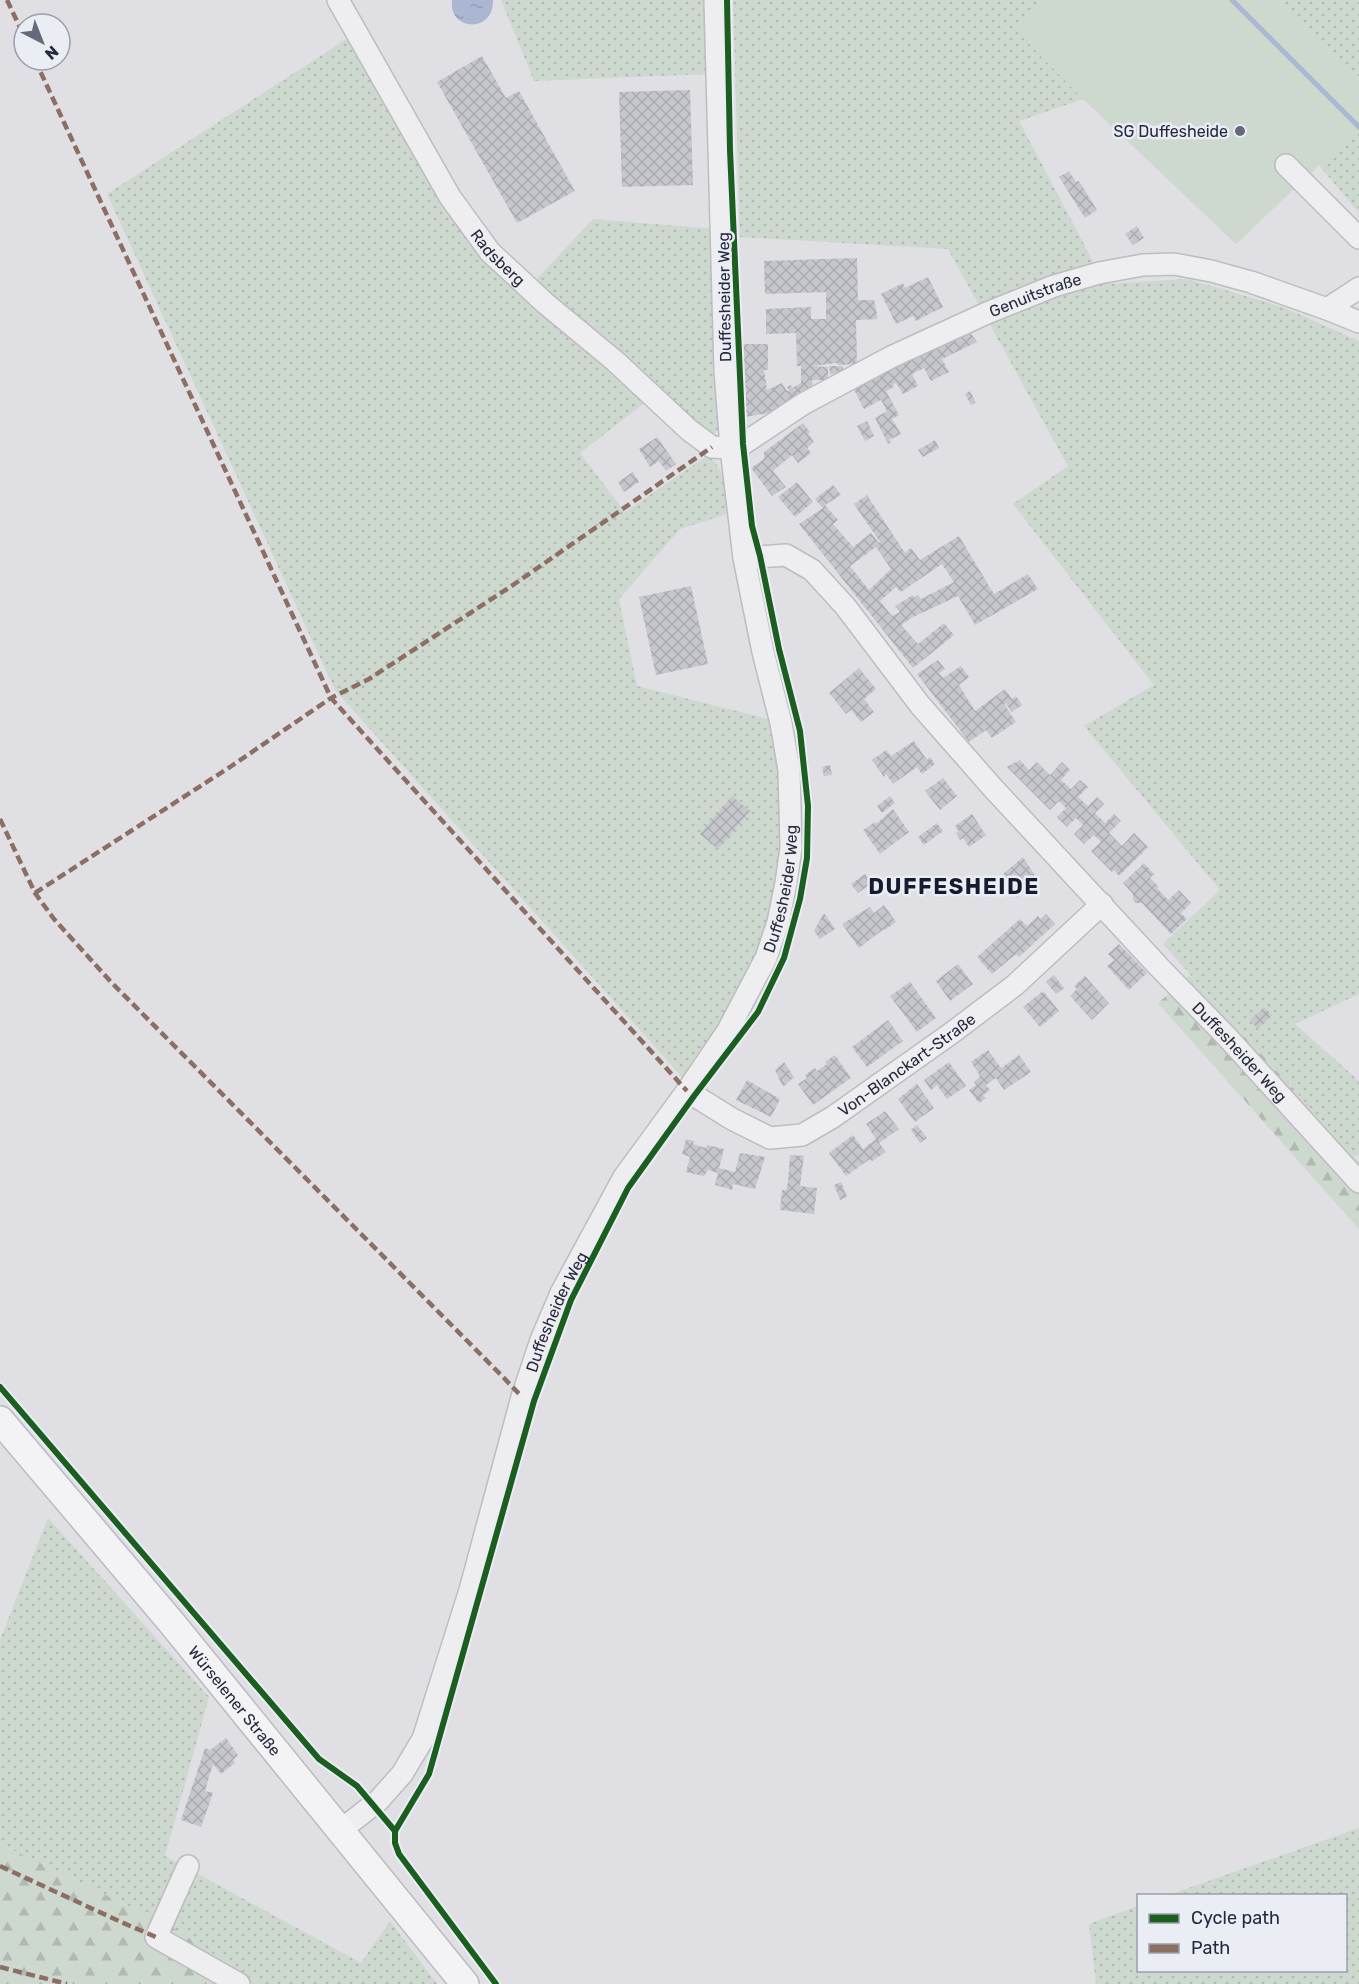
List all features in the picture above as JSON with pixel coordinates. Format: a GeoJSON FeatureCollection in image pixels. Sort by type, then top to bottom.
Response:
{"type":"FeatureCollection","features":[{"type":"Feature","properties":{"kind":"main road","name":"Würselener Straße"},"geometry":{"type":"LineString","coordinates":[[0,1420],[178,1631],[465,1984]]}},
{"type":"Feature","properties":{"kind":"street","name":"Radsberg"},"geometry":{"type":"LineString","coordinates":[[338,0],[450,197],[490,252],[615,361],[689,430],[712,447],[731,448]]}},
{"type":"Feature","properties":{"kind":"street","name":"Duffesheider Weg"},"geometry":{"type":"LineString","coordinates":[[341,1830],[378,1800],[402,1774],[423,1739],[470,1590],[522,1397],[541,1340],[561,1293],[624,1177],[727,1032],[766,958],[778,922],[791,848],[790,780],[781,723],[763,652],[744,558],[731,448],[725,371],[715,0]]}},
{"type":"Feature","properties":{"kind":"street"},"geometry":{"type":"LineString","coordinates":[[1286,165],[1359,238]]}},
{"type":"Feature","properties":{"kind":"street","name":"Genuitstraße"},"geometry":{"type":"LineString","coordinates":[[731,448],[754,437],[803,404],[891,357],[1054,285],[1099,273],[1143,265],[1174,264],[1251,282],[1359,322]]}},
{"type":"Feature","properties":{"kind":"street"},"geometry":{"type":"LineString","coordinates":[[1327,309],[1359,288]]}},
{"type":"Feature","properties":{"kind":"street","name":"Duffesheider Weg"},"geometry":{"type":"LineString","coordinates":[[744,558],[786,555],[812,570],[845,606],[920,705],[992,787],[1228,1038],[1359,1182]]}},
{"type":"Feature","properties":{"kind":"street","name":"Von-Blanckart-Straße"},"geometry":{"type":"LineString","coordinates":[[687,1091],[732,1119],[770,1138],[802,1135],[832,1117],[953,1032],[1015,985],[1102,904]]}},
{"type":"Feature","properties":{"kind":"street"},"geometry":{"type":"LineString","coordinates":[[188,1866],[156,1937],[239,1984]]}},
{"type":"Feature","properties":{"kind":"green space"},"geometry":{"type":"Polygon","coordinates":[[[501,0],[707,0],[708,74],[534,81],[501,0]]]}},
{"type":"Feature","properties":{"kind":"green space"},"geometry":{"type":"Polygon","coordinates":[[[733,0],[1042,0],[1014,28],[1083,99],[1019,121],[1105,284],[1187,279],[1283,307],[1359,341],[1359,994],[1295,1024],[1359,1081],[1359,1154],[1354,1157],[1163,944],[1220,890],[1084,726],[1154,685],[1013,504],[1068,466],[948,249],[740,237],[733,0]]]}},
{"type":"Feature","properties":{"kind":"green space","name":"SG Duffesheide"},"geometry":{"type":"Polygon","coordinates":[[[1042,0],[1278,0],[1359,81],[1359,127],[1236,244],[1083,99],[1013,28],[1042,0]]]}},
{"type":"Feature","properties":{"kind":"green space"},"geometry":{"type":"Polygon","coordinates":[[[1278,0],[1359,0],[1359,81],[1278,0]]]}},
{"type":"Feature","properties":{"kind":"green space"},"geometry":{"type":"Polygon","coordinates":[[[350,37],[442,201],[647,401],[580,453],[625,512],[708,455],[722,475],[727,514],[680,529],[619,599],[637,686],[768,719],[779,764],[781,849],[778,882],[769,917],[757,952],[719,1027],[682,1077],[335,690],[107,194],[350,37]]]}},
{"type":"Feature","properties":{"kind":"green space"},"geometry":{"type":"Polygon","coordinates":[[[1359,127],[1359,213],[1318,164],[1359,127]]]}},
{"type":"Feature","properties":{"kind":"green space"},"geometry":{"type":"Polygon","coordinates":[[[593,219],[715,229],[719,428],[715,433],[707,435],[534,282],[593,219]]]}},
{"type":"Feature","properties":{"kind":"green space"},"geometry":{"type":"Polygon","coordinates":[[[1190,975],[1359,1162],[1359,1229],[1158,1003],[1190,975]]]}},
{"type":"Feature","properties":{"kind":"green space"},"geometry":{"type":"Polygon","coordinates":[[[48,1518],[209,1697],[165,1856],[361,1963],[390,1921],[437,1984],[260,1984],[170,1926],[0,1844],[0,1640],[48,1518]]]}},
{"type":"Feature","properties":{"kind":"green space"},"geometry":{"type":"Polygon","coordinates":[[[1359,1828],[1359,1984],[1096,1984],[1089,1924],[1137,1906],[1137,1972],[1347,1972],[1347,1894],[1172,1894],[1359,1828]]]}},
{"type":"Feature","properties":{"kind":"green space"},"geometry":{"type":"Polygon","coordinates":[[[0,1844],[170,1926],[260,1984],[0,1984],[0,1844]]]}},
{"type":"Feature","properties":{"kind":"water"},"geometry":{"type":"Polygon","coordinates":[[[452,0],[493,0],[491,11],[486,19],[471,24],[463,23],[457,18],[452,0]]]}},
{"type":"Feature","properties":{"kind":"building"},"geometry":{"type":"Polygon","coordinates":[[[482,56],[506,98],[519,91],[575,191],[517,223],[437,82],[482,56]]]}},
{"type":"Feature","properties":{"kind":"building"},"geometry":{"type":"Polygon","coordinates":[[[690,90],[693,185],[622,187],[619,92],[690,90]]]}},
{"type":"Feature","properties":{"kind":"building"},"geometry":{"type":"Polygon","coordinates":[[[1069,171],[1076,182],[1079,181],[1097,210],[1085,218],[1059,177],[1069,171]]]}},
{"type":"Feature","properties":{"kind":"building"},"geometry":{"type":"Polygon","coordinates":[[[1137,226],[1144,238],[1133,245],[1125,234],[1137,226]]]}},
{"type":"Feature","properties":{"kind":"building"},"geometry":{"type":"Polygon","coordinates":[[[857,258],[858,300],[874,300],[878,319],[856,320],[857,364],[838,365],[837,363],[812,366],[828,367],[828,380],[812,380],[813,388],[769,413],[745,417],[743,344],[768,344],[768,370],[764,370],[767,390],[782,383],[787,391],[789,390],[787,387],[791,385],[792,388],[801,383],[801,366],[797,366],[796,333],[766,334],[766,309],[811,307],[811,319],[826,319],[826,292],[765,294],[764,261],[857,258]]]}},
{"type":"Feature","properties":{"kind":"building"},"geometry":{"type":"Polygon","coordinates":[[[928,277],[943,307],[916,321],[913,316],[896,324],[881,294],[903,283],[905,288],[928,277]]]}},
{"type":"Feature","properties":{"kind":"building"},"geometry":{"type":"Polygon","coordinates":[[[967,328],[977,342],[942,359],[949,372],[931,381],[924,368],[912,374],[918,386],[903,394],[896,383],[893,384],[894,387],[886,391],[899,415],[892,419],[901,434],[889,440],[891,442],[888,444],[875,418],[887,411],[881,400],[864,409],[852,386],[967,328]]]}},
{"type":"Feature","properties":{"kind":"building"},"geometry":{"type":"Polygon","coordinates":[[[829,366],[843,366],[843,373],[830,374],[829,366]]]}},
{"type":"Feature","properties":{"kind":"building"},"geometry":{"type":"Polygon","coordinates":[[[970,391],[976,403],[971,405],[965,394],[970,391]]]}},
{"type":"Feature","properties":{"kind":"building"},"geometry":{"type":"Polygon","coordinates":[[[867,421],[874,436],[865,441],[857,426],[867,421]]]}},
{"type":"Feature","properties":{"kind":"building"},"geometry":{"type":"Polygon","coordinates":[[[803,423],[814,442],[807,448],[811,453],[798,463],[792,455],[773,471],[786,487],[772,496],[751,468],[764,459],[764,452],[803,423]]]}},
{"type":"Feature","properties":{"kind":"building"},"geometry":{"type":"Polygon","coordinates":[[[657,437],[676,464],[666,471],[659,461],[650,467],[639,449],[657,437]]]}},
{"type":"Feature","properties":{"kind":"building"},"geometry":{"type":"Polygon","coordinates":[[[935,440],[939,448],[923,457],[918,450],[935,440]]]}},
{"type":"Feature","properties":{"kind":"building"},"geometry":{"type":"Polygon","coordinates":[[[633,472],[639,482],[624,492],[618,482],[633,472]]]}},
{"type":"Feature","properties":{"kind":"building"},"geometry":{"type":"Polygon","coordinates":[[[797,482],[813,502],[795,517],[778,497],[797,482]]]}},
{"type":"Feature","properties":{"kind":"building"},"geometry":{"type":"Polygon","coordinates":[[[833,485],[841,495],[825,505],[838,520],[833,524],[853,547],[871,533],[880,542],[854,504],[867,495],[905,553],[911,548],[920,560],[959,536],[994,594],[1028,574],[1038,589],[975,625],[958,596],[913,617],[901,625],[918,644],[944,623],[954,635],[913,668],[799,524],[823,508],[815,499],[833,485]],[[876,547],[850,566],[869,590],[891,569],[876,547]],[[942,564],[901,592],[896,587],[880,601],[892,616],[900,612],[895,606],[913,595],[914,598],[918,595],[921,599],[954,582],[942,564]]]}},
{"type":"Feature","properties":{"kind":"building"},"geometry":{"type":"Polygon","coordinates":[[[691,586],[708,664],[656,675],[639,597],[691,586]]]}},
{"type":"Feature","properties":{"kind":"building"},"geometry":{"type":"Polygon","coordinates":[[[938,660],[945,669],[939,673],[943,678],[961,666],[969,677],[959,685],[975,711],[1005,689],[1012,699],[1016,696],[1022,705],[1012,712],[1004,704],[1016,722],[992,738],[986,730],[969,742],[917,674],[938,660]]]}},
{"type":"Feature","properties":{"kind":"building"},"geometry":{"type":"Polygon","coordinates":[[[859,668],[876,689],[864,699],[874,712],[861,722],[851,710],[846,714],[829,693],[859,668]]]}},
{"type":"Feature","properties":{"kind":"building"},"geometry":{"type":"Polygon","coordinates":[[[914,741],[927,760],[930,757],[935,764],[922,774],[917,767],[893,784],[886,774],[884,777],[872,760],[886,750],[891,756],[914,741]]]}},
{"type":"Feature","properties":{"kind":"building"},"geometry":{"type":"Polygon","coordinates":[[[1020,760],[1029,770],[1037,762],[1050,775],[1062,762],[1070,770],[1061,780],[1071,789],[1080,780],[1088,787],[1078,797],[1088,806],[1097,797],[1104,804],[1095,813],[1105,823],[1114,814],[1121,821],[1109,833],[1122,846],[1134,833],[1148,847],[1119,876],[1114,870],[1112,872],[1091,851],[1101,842],[1094,835],[1084,844],[1074,834],[1083,825],[1076,818],[1067,827],[1057,817],[1066,808],[1059,801],[1050,810],[1007,767],[1020,760]]]}},
{"type":"Feature","properties":{"kind":"building"},"geometry":{"type":"Polygon","coordinates":[[[830,765],[832,775],[824,776],[822,767],[830,765]]]}},
{"type":"Feature","properties":{"kind":"building"},"geometry":{"type":"Polygon","coordinates":[[[943,778],[957,796],[940,810],[925,791],[943,778]]]}},
{"type":"Feature","properties":{"kind":"building"},"geometry":{"type":"Polygon","coordinates":[[[732,796],[750,811],[718,849],[700,834],[732,796]]]}},
{"type":"Feature","properties":{"kind":"building"},"geometry":{"type":"Polygon","coordinates":[[[890,796],[895,803],[882,813],[877,806],[890,796]]]}},
{"type":"Feature","properties":{"kind":"building"},"geometry":{"type":"Polygon","coordinates":[[[893,809],[909,832],[880,854],[863,830],[875,822],[876,824],[893,809]]]}},
{"type":"Feature","properties":{"kind":"building"},"geometry":{"type":"Polygon","coordinates":[[[972,814],[986,835],[969,847],[963,838],[960,840],[955,826],[972,814]]]}},
{"type":"Feature","properties":{"kind":"building"},"geometry":{"type":"Polygon","coordinates":[[[937,823],[943,831],[924,845],[918,837],[937,823]]]}},
{"type":"Feature","properties":{"kind":"building"},"geometry":{"type":"Polygon","coordinates":[[[1023,857],[1038,880],[1017,897],[1009,887],[1012,885],[1003,874],[1023,857]]]}},
{"type":"Feature","properties":{"kind":"building"},"geometry":{"type":"Polygon","coordinates":[[[1144,863],[1154,874],[1150,878],[1168,900],[1179,890],[1191,903],[1181,913],[1187,919],[1171,934],[1142,903],[1135,903],[1133,894],[1123,883],[1144,863]]]}},
{"type":"Feature","properties":{"kind":"building"},"geometry":{"type":"Polygon","coordinates":[[[865,874],[872,883],[858,893],[851,884],[865,874]]]}},
{"type":"Feature","properties":{"kind":"building"},"geometry":{"type":"Polygon","coordinates":[[[884,905],[896,922],[859,948],[842,924],[870,907],[874,913],[884,905]]]}},
{"type":"Feature","properties":{"kind":"building"},"geometry":{"type":"Polygon","coordinates":[[[824,913],[835,929],[820,939],[814,931],[824,913]]]}},
{"type":"Feature","properties":{"kind":"building"},"geometry":{"type":"Polygon","coordinates":[[[1046,914],[1055,924],[1019,957],[1016,954],[992,974],[977,957],[1020,919],[1027,926],[1038,916],[1040,919],[1046,914]]]}},
{"type":"Feature","properties":{"kind":"building"},"geometry":{"type":"Polygon","coordinates":[[[1119,944],[1147,973],[1129,990],[1107,966],[1114,960],[1108,954],[1119,944]]]}},
{"type":"Feature","properties":{"kind":"building"},"geometry":{"type":"Polygon","coordinates":[[[958,964],[973,984],[950,1001],[936,981],[958,964]]]}},
{"type":"Feature","properties":{"kind":"building"},"geometry":{"type":"Polygon","coordinates":[[[1054,975],[1064,988],[1056,994],[1046,982],[1054,975]]]}},
{"type":"Feature","properties":{"kind":"building"},"geometry":{"type":"Polygon","coordinates":[[[1085,976],[1109,1003],[1092,1020],[1070,996],[1077,989],[1074,986],[1085,976]]]}},
{"type":"Feature","properties":{"kind":"building"},"geometry":{"type":"Polygon","coordinates":[[[910,982],[936,1018],[917,1032],[890,996],[910,982]]]}},
{"type":"Feature","properties":{"kind":"building"},"geometry":{"type":"Polygon","coordinates":[[[1043,991],[1059,1011],[1040,1027],[1023,1007],[1043,991]]]}},
{"type":"Feature","properties":{"kind":"building"},"geometry":{"type":"Polygon","coordinates":[[[1264,1007],[1272,1015],[1258,1029],[1250,1020],[1264,1007]]]}},
{"type":"Feature","properties":{"kind":"building"},"geometry":{"type":"Polygon","coordinates":[[[888,1020],[903,1041],[867,1067],[852,1047],[888,1020]]]}},
{"type":"Feature","properties":{"kind":"building"},"geometry":{"type":"Polygon","coordinates":[[[988,1050],[1001,1068],[1019,1055],[1031,1072],[1004,1090],[996,1078],[986,1085],[990,1090],[983,1095],[986,1098],[979,1103],[969,1090],[976,1085],[974,1082],[980,1076],[971,1062],[988,1050]]]}},
{"type":"Feature","properties":{"kind":"building"},"geometry":{"type":"Polygon","coordinates":[[[835,1055],[851,1078],[813,1105],[798,1084],[807,1078],[805,1075],[815,1068],[817,1071],[835,1055]]]}},
{"type":"Feature","properties":{"kind":"building"},"geometry":{"type":"Polygon","coordinates":[[[784,1062],[794,1077],[783,1087],[775,1070],[784,1062]]]}},
{"type":"Feature","properties":{"kind":"building"},"geometry":{"type":"Polygon","coordinates":[[[949,1062],[966,1086],[947,1099],[937,1085],[931,1090],[924,1080],[949,1062]]]}},
{"type":"Feature","properties":{"kind":"building"},"geometry":{"type":"Polygon","coordinates":[[[747,1080],[780,1099],[771,1117],[736,1100],[747,1080]]]}},
{"type":"Feature","properties":{"kind":"building"},"geometry":{"type":"Polygon","coordinates":[[[917,1084],[934,1108],[915,1122],[898,1099],[917,1084]]]}},
{"type":"Feature","properties":{"kind":"building"},"geometry":{"type":"Polygon","coordinates":[[[885,1111],[899,1129],[879,1143],[886,1152],[872,1161],[870,1159],[846,1176],[829,1153],[853,1135],[863,1149],[876,1139],[866,1124],[885,1111]]]}},
{"type":"Feature","properties":{"kind":"building"},"geometry":{"type":"Polygon","coordinates":[[[917,1125],[927,1138],[920,1143],[911,1130],[917,1125]]]}},
{"type":"Feature","properties":{"kind":"building"},"geometry":{"type":"Polygon","coordinates":[[[686,1139],[706,1148],[707,1145],[724,1149],[719,1168],[735,1172],[740,1153],[765,1157],[755,1189],[733,1184],[732,1190],[715,1185],[718,1173],[708,1170],[704,1176],[686,1172],[690,1157],[682,1154],[686,1139]]]}},
{"type":"Feature","properties":{"kind":"building"},"geometry":{"type":"Polygon","coordinates":[[[790,1155],[804,1156],[800,1186],[817,1188],[814,1214],[780,1210],[782,1190],[786,1190],[788,1182],[790,1155]]]}},
{"type":"Feature","properties":{"kind":"building"},"geometry":{"type":"Polygon","coordinates":[[[841,1182],[847,1197],[840,1200],[834,1185],[841,1182]]]}},
{"type":"Feature","properties":{"kind":"building"},"geometry":{"type":"Polygon","coordinates":[[[226,1738],[238,1755],[233,1760],[235,1763],[221,1774],[213,1764],[205,1791],[213,1793],[201,1827],[181,1820],[205,1748],[210,1750],[226,1738]]]}},
{"type":"Feature","properties":{"kind":"waterway"},"geometry":{"type":"LineString","coordinates":[[1232,0],[1359,127]]}},
{"type":"Feature","properties":{"kind":"marked path"},"geometry":{"type":"LineString","coordinates":[[7,0],[13,12]]}},
{"type":"Feature","properties":{"kind":"marked path"},"geometry":{"type":"LineString","coordinates":[[41,72],[331,698],[687,1091]]}},
{"type":"Feature","properties":{"kind":"marked path"},"geometry":{"type":"LineString","coordinates":[[35,893],[230,767],[331,698],[369,679],[513,585],[712,447]]}},
{"type":"Feature","properties":{"kind":"marked path"},"geometry":{"type":"LineString","coordinates":[[0,819],[35,893],[54,919],[111,982],[522,1397]]}},
{"type":"Feature","properties":{"kind":"marked path"},"geometry":{"type":"LineString","coordinates":[[0,1866],[156,1937]]}},
{"type":"Feature","properties":{"kind":"marked path"},"geometry":{"type":"LineString","coordinates":[[0,1967],[67,1984]]}},
{"type":"Feature","properties":{"kind":"cycle path"},"geometry":{"type":"LineString","coordinates":[[496,1984],[399,1854],[395,1843],[395,1831],[429,1774],[534,1401],[571,1300],[628,1188],[758,1012],[784,958],[800,899],[807,858],[808,806],[800,731],[752,526],[743,444],[730,150],[727,0]]}},
{"type":"Feature","properties":{"kind":"cycle path"},"geometry":{"type":"LineString","coordinates":[[0,1387],[319,1759],[357,1786],[395,1831]]}},
{"type":"Feature","properties":{"kind":"place","name":"SG Duffesheide"},"geometry":{"type":"Point","coordinates":[1240,131]}},
{"type":"Feature","properties":{"kind":"district","name":"DUFFESHEIDE"},"geometry":{"type":"Point","coordinates":[954,886]}}]}
